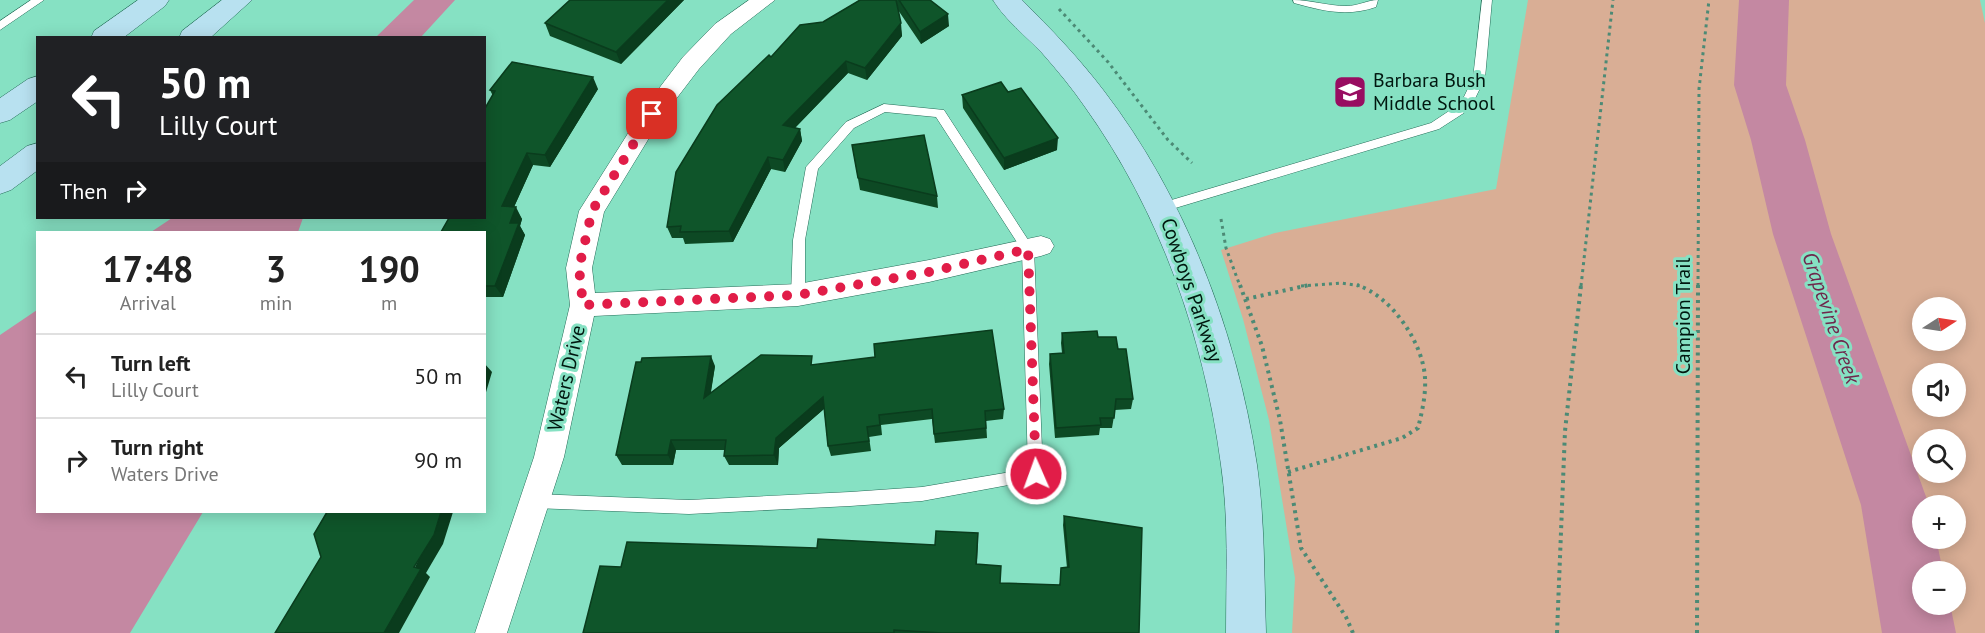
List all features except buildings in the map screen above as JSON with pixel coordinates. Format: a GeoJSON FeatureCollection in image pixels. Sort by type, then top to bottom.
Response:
{"type":"FeatureCollection","features":[{"type":"Feature","properties":{"kind":"street"},"geometry":{"type":"LineString","coordinates":[[107,36],[156,0]]}},
{"type":"Feature","properties":{"kind":"street"},"geometry":{"type":"LineString","coordinates":[[194,36],[239,0]]}},
{"type":"Feature","properties":{"kind":"street","name":"Waters Drive"},"geometry":{"type":"LineString","coordinates":[[491,633],[549,457],[583,305],[579,268],[592,211],[652,114],[691,63],[723,29],[764,0]]}},
{"type":"Feature","properties":{"kind":"street","name":"Cowboys Parkway"},"geometry":{"type":"LineString","coordinates":[[1010,1],[1071,67],[1127,144],[1162,207],[1197,295],[1222,377],[1239,466],[1245,550],[1246,633]]}},
{"type":"Feature","properties":{"kind":"street"},"geometry":{"type":"LineString","coordinates":[[0,113],[36,87]]}},
{"type":"Feature","properties":{"kind":"street"},"geometry":{"type":"LineString","coordinates":[[0,182],[36,155]]}},
{"type":"Feature","properties":{"kind":"street"},"geometry":{"type":"LineString","coordinates":[[583,305],[798,295],[929,272],[1035,247]]}},
{"type":"Feature","properties":{"kind":"lane"},"geometry":{"type":"LineString","coordinates":[[0,26],[39,0]]}},
{"type":"Feature","properties":{"kind":"lane"},"geometry":{"type":"LineString","coordinates":[[1298,0],[1333,10],[1356,11],[1372,4],[1373,0]]}},
{"type":"Feature","properties":{"kind":"lane"},"geometry":{"type":"LineString","coordinates":[[1162,207],[1436,126],[1466,106],[1479,78],[1487,0]]}},
{"type":"Feature","properties":{"kind":"lane"},"geometry":{"type":"LineString","coordinates":[[534,501],[689,507],[850,499],[922,494],[1036,474],[1035,247],[940,112],[884,108],[850,125],[812,167],[799,240],[798,295]]}},
{"type":"Feature","properties":{"kind":"path"},"geometry":{"type":"LineString","coordinates":[[1557,633],[1565,431],[1613,0]]}},
{"type":"Feature","properties":{"kind":"path","name":"Campion Trail"},"geometry":{"type":"LineString","coordinates":[[1697,633],[1699,88],[1709,0]]}},
{"type":"Feature","properties":{"kind":"path"},"geometry":{"type":"LineString","coordinates":[[1221,219],[1226,248],[1262,346],[1280,420],[1301,548],[1346,617],[1353,633]]}},
{"type":"Feature","properties":{"kind":"path"},"geometry":{"type":"LineString","coordinates":[[1245,299],[1333,282],[1357,284],[1377,294],[1403,322],[1424,369],[1422,410],[1418,428],[1402,438],[1288,472]]}},
{"type":"Feature","properties":{"kind":"shaded area"},"geometry":{"type":"Polygon","coordinates":[[[414,0],[455,0],[422,36],[377,36],[414,0]]]}},
{"type":"Feature","properties":{"kind":"shaded area"},"geometry":{"type":"Polygon","coordinates":[[[1528,0],[1980,0],[1985,23],[1985,633],[1292,633],[1295,578],[1269,420],[1243,319],[1221,250],[1275,233],[1496,189],[1528,0]]]}},
{"type":"Feature","properties":{"kind":"shaded area"},"geometry":{"type":"Polygon","coordinates":[[[170,219],[303,219],[298,231],[152,231],[170,219]]]}},
{"type":"Feature","properties":{"kind":"shaded area"},"geometry":{"type":"Polygon","coordinates":[[[36,311],[36,513],[202,513],[130,633],[0,633],[0,335],[36,311]]]}},
{"type":"Feature","properties":{"kind":"waterway","name":"Grapevine Creek"},"geometry":{"type":"LineString","coordinates":[[1764,0],[1760,85],[1778,140],[1802,234],[1895,505],[1919,633]]}},
{"type":"Feature","properties":{"kind":"place","name":"Barbara Bush Middle School"},"geometry":{"type":"Point","coordinates":[1350,92]}},
{"type":"Feature","properties":{"kind":"route"},"geometry":{"type":"LineString","coordinates":[[652,114],[592,211],[579,268],[583,305],[798,295],[929,272],[1028,249],[1036,474]]}}]}
